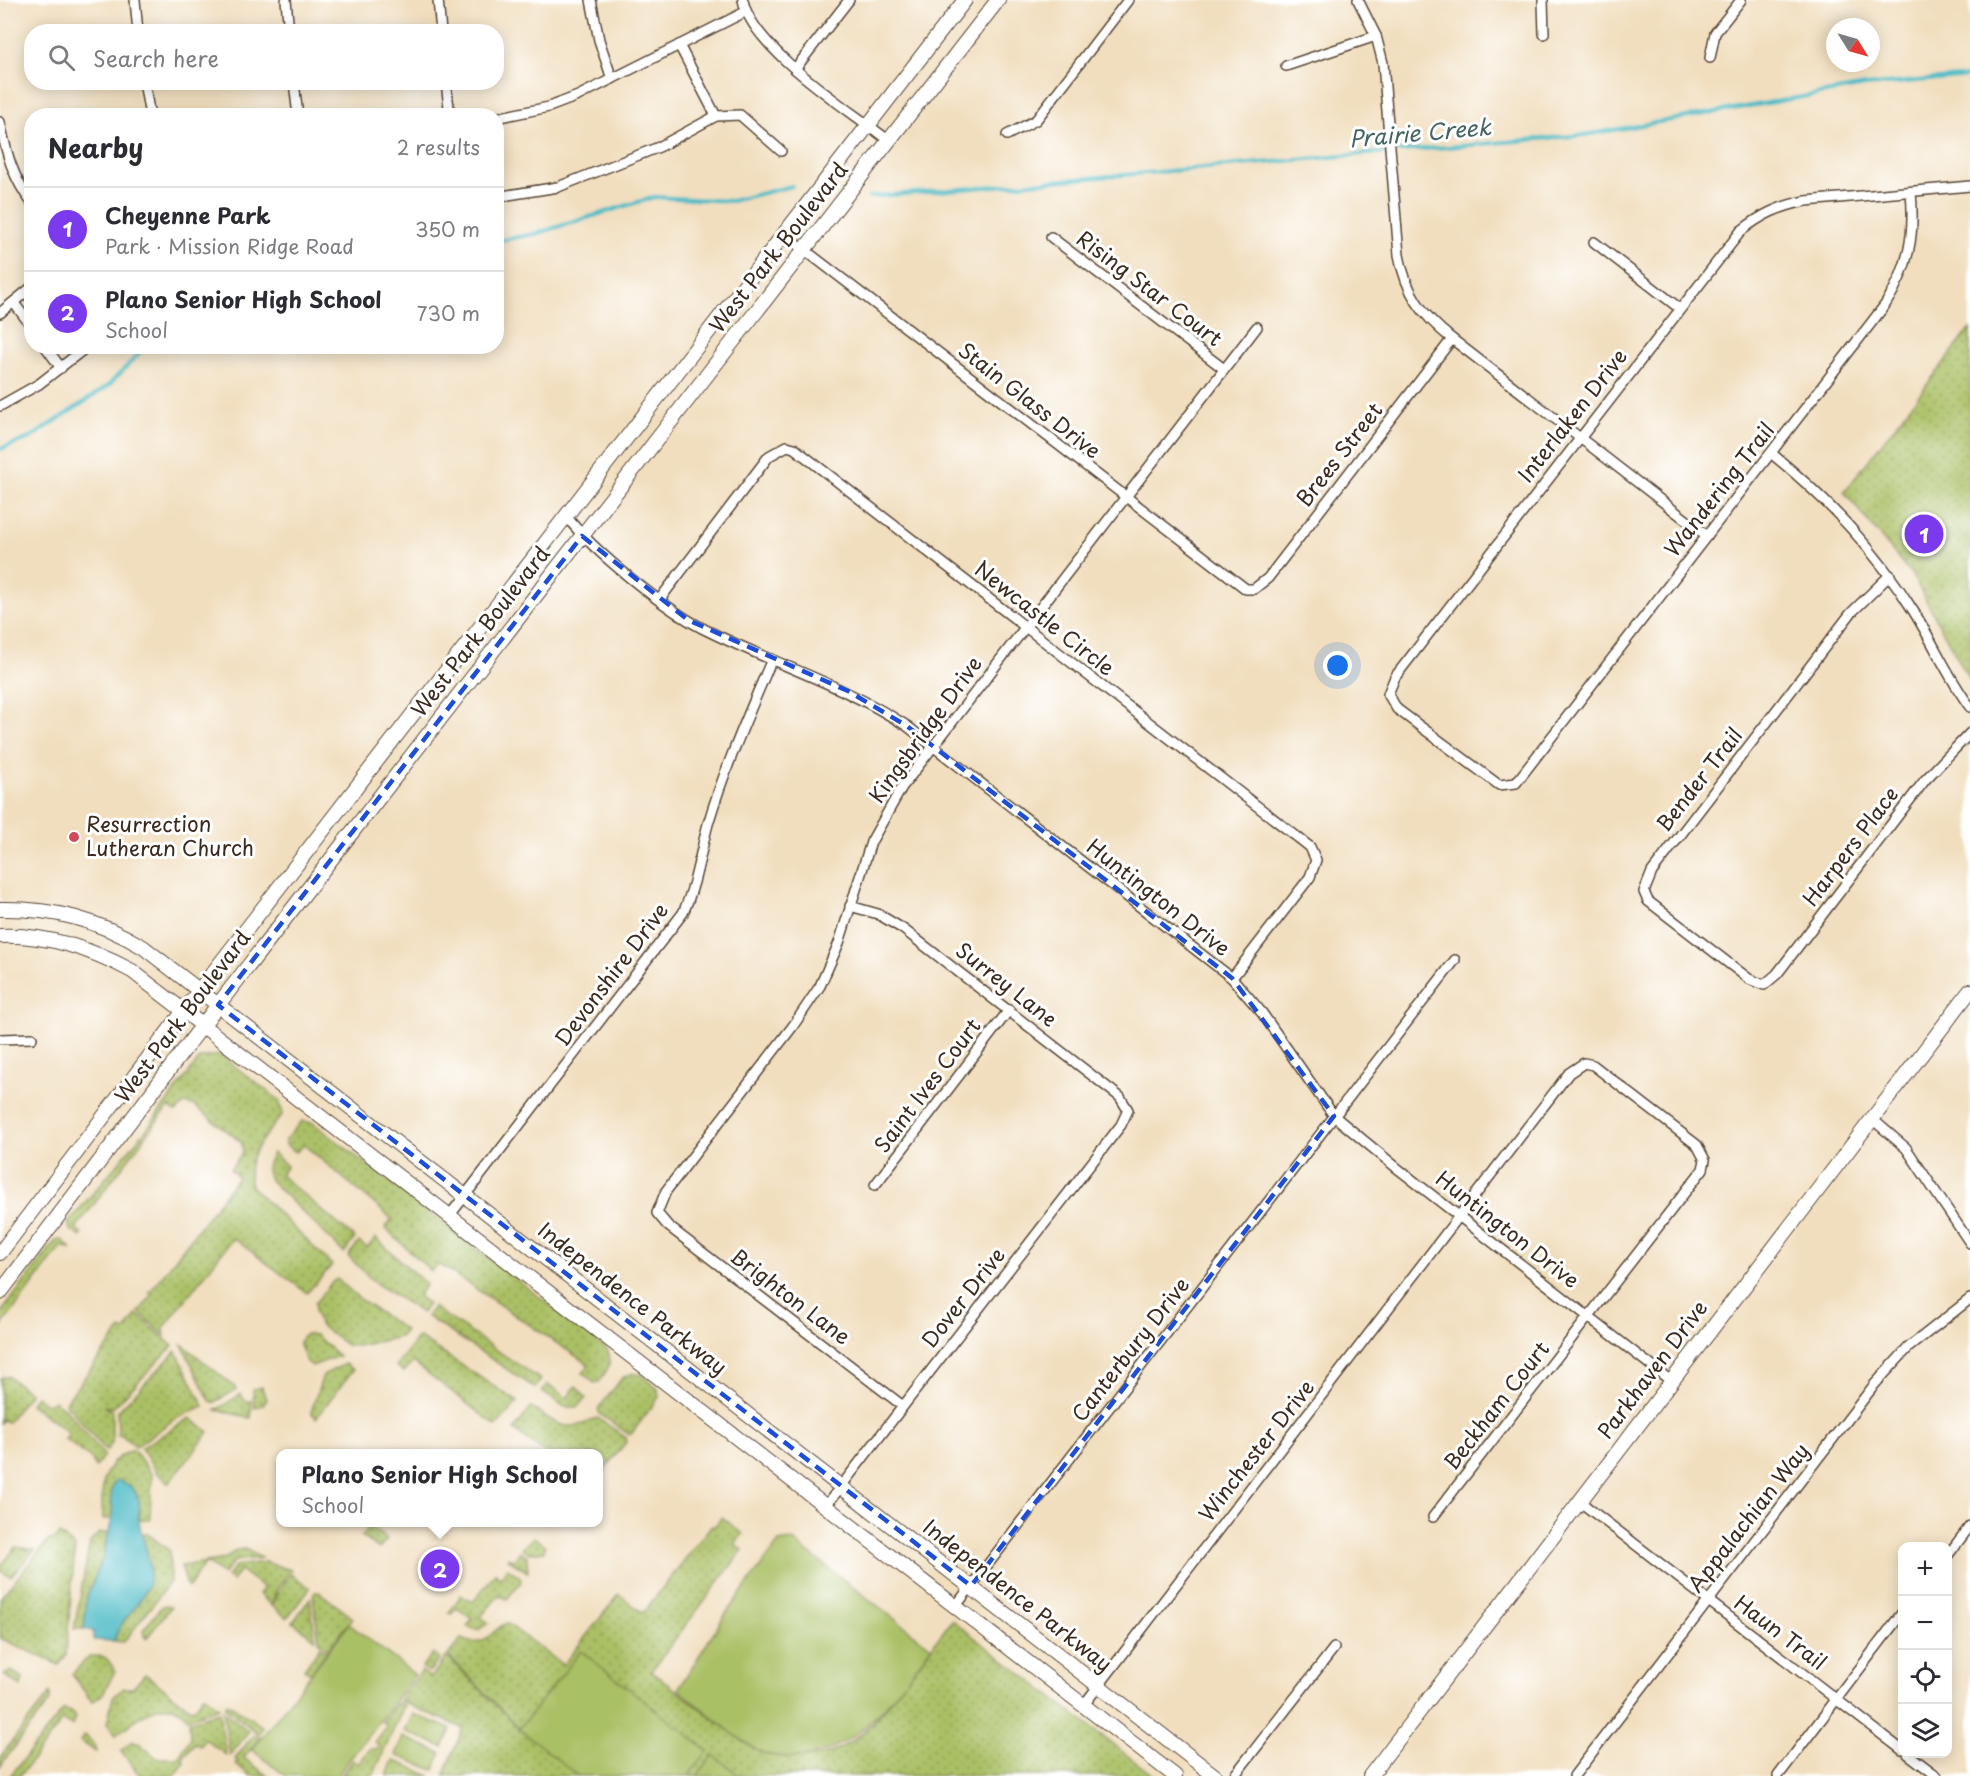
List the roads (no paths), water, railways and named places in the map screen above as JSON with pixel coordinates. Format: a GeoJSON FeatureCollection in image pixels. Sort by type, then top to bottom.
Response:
{"type":"FeatureCollection","features":[{"type":"Feature","properties":{"kind":"main road","name":"West Park Boulevard"},"geometry":{"type":"LineString","coordinates":[[0,1253],[199,990],[965,0]]}},
{"type":"Feature","properties":{"kind":"main road","name":"West Park Boulevard"},"geometry":{"type":"LineString","coordinates":[[0,1293],[203,1024],[998,0]]}},
{"type":"Feature","properties":{"kind":"main road","name":"Independence Parkway"},"geometry":{"type":"LineString","coordinates":[[0,909],[59,913],[115,930],[143,947],[1215,1776]]}},
{"type":"Feature","properties":{"kind":"main road"},"geometry":{"type":"LineString","coordinates":[[0,936],[21,935],[51,941],[105,957],[132,971],[1175,1776]]}},
{"type":"Feature","properties":{"kind":"main road","name":"Parkhaven Drive"},"geometry":{"type":"LineString","coordinates":[[1370,1776],[1970,991]]}},
{"type":"Feature","properties":{"kind":"main road"},"geometry":{"type":"LineString","coordinates":[[302,1102],[318,1082]]}},
{"type":"Feature","properties":{"kind":"street"},"geometry":{"type":"LineString","coordinates":[[135,0],[137,24]]}},
{"type":"Feature","properties":{"kind":"street"},"geometry":{"type":"LineString","coordinates":[[286,0],[288,24]]}},
{"type":"Feature","properties":{"kind":"street"},"geometry":{"type":"LineString","coordinates":[[438,0],[440,24]]}},
{"type":"Feature","properties":{"kind":"street"},"geometry":{"type":"LineString","coordinates":[[591,0],[599,40],[612,79]]}},
{"type":"Feature","properties":{"kind":"street"},"geometry":{"type":"LineString","coordinates":[[743,0],[745,12],[779,55],[889,141]]}},
{"type":"Feature","properties":{"kind":"street"},"geometry":{"type":"LineString","coordinates":[[795,69],[849,0]]}},
{"type":"Feature","properties":{"kind":"street"},"geometry":{"type":"LineString","coordinates":[[1006,135],[1036,120],[1128,0]]}},
{"type":"Feature","properties":{"kind":"street"},"geometry":{"type":"LineString","coordinates":[[1358,0],[1376,36],[1386,83],[1399,255],[1408,289],[1423,314],[1452,339],[1707,536]]}},
{"type":"Feature","properties":{"kind":"street"},"geometry":{"type":"LineString","coordinates":[[1543,0],[1544,34]]}},
{"type":"Feature","properties":{"kind":"street"},"geometry":{"type":"LineString","coordinates":[[1710,58],[1715,33],[1741,0]]}},
{"type":"Feature","properties":{"kind":"street"},"geometry":{"type":"LineString","coordinates":[[504,116],[549,107],[612,79],[745,12]]}},
{"type":"Feature","properties":{"kind":"street"},"geometry":{"type":"LineString","coordinates":[[1286,66],[1376,36]]}},
{"type":"Feature","properties":{"kind":"street"},"geometry":{"type":"LineString","coordinates":[[678,45],[716,116]]}},
{"type":"Feature","properties":{"kind":"street"},"geometry":{"type":"LineString","coordinates":[[145,90],[149,108]]}},
{"type":"Feature","properties":{"kind":"street"},"geometry":{"type":"LineString","coordinates":[[295,90],[297,108]]}},
{"type":"Feature","properties":{"kind":"street"},"geometry":{"type":"LineString","coordinates":[[447,90],[449,108]]}},
{"type":"Feature","properties":{"kind":"street"},"geometry":{"type":"LineString","coordinates":[[504,196],[558,187],[659,147],[716,116],[740,116],[781,151]]}},
{"type":"Feature","properties":{"kind":"street"},"geometry":{"type":"LineString","coordinates":[[0,122],[6,154],[24,190]]}},
{"type":"Feature","properties":{"kind":"street","name":"Interlaken Drive"},"geometry":{"type":"LineString","coordinates":[[1507,786],[1492,781],[1397,709],[1388,694],[1395,677],[1679,308],[1741,231],[1761,215],[1782,206],[1806,201],[1970,186]]}},
{"type":"Feature","properties":{"kind":"street","name":"Wandering Trail"},"geometry":{"type":"LineString","coordinates":[[1507,786],[1515,783],[1523,774],[1897,286],[1911,245],[1914,219],[1911,192]]}},
{"type":"Feature","properties":{"kind":"street","name":"Stain Glass Drive"},"geometry":{"type":"LineString","coordinates":[[784,234],[1239,585],[1246,589],[1254,589]]}},
{"type":"Feature","properties":{"kind":"street","name":"Rising Star Court"},"geometry":{"type":"LineString","coordinates":[[1051,237],[1224,369]]}},
{"type":"Feature","properties":{"kind":"street"},"geometry":{"type":"LineString","coordinates":[[1594,242],[1679,308]]}},
{"type":"Feature","properties":{"kind":"street"},"geometry":{"type":"LineString","coordinates":[[0,313],[24,294]]}},
{"type":"Feature","properties":{"kind":"street"},"geometry":{"type":"LineString","coordinates":[[14,303],[24,316]]}},
{"type":"Feature","properties":{"kind":"street","name":"Kingsbridge Drive"},"geometry":{"type":"LineString","coordinates":[[657,1213],[666,1191],[811,1000],[831,965],[871,842],[886,814],[933,747],[1257,327]]}},
{"type":"Feature","properties":{"kind":"street","name":"Brees Street"},"geometry":{"type":"LineString","coordinates":[[1254,589],[1268,578],[1452,339]]}},
{"type":"Feature","properties":{"kind":"street"},"geometry":{"type":"LineString","coordinates":[[51,354],[61,368]]}},
{"type":"Feature","properties":{"kind":"street"},"geometry":{"type":"LineString","coordinates":[[0,406],[39,384],[78,354]]}},
{"type":"Feature","properties":{"kind":"street","name":"Newcastle Circle"},"geometry":{"type":"LineString","coordinates":[[660,599],[770,456],[787,446],[795,448],[1315,853],[1316,860],[1310,877],[1232,978]]}},
{"type":"Feature","properties":{"kind":"street"},"geometry":{"type":"LineString","coordinates":[[1771,453],[1838,511],[1866,543],[1916,615],[1955,686],[1970,707]]}},
{"type":"Feature","properties":{"kind":"street","name":"Huntington Drive"},"geometry":{"type":"LineString","coordinates":[[566,516],[582,536],[660,599],[698,626],[864,699],[933,747],[1232,978],[1262,1013],[1334,1116],[1671,1381]]}},
{"type":"Feature","properties":{"kind":"street","name":"Bender Trail"},"geometry":{"type":"LineString","coordinates":[[1764,985],[1749,979],[1655,908],[1644,892],[1646,883],[1851,613],[1890,575]]}},
{"type":"Feature","properties":{"kind":"street","name":"Devonshire Drive"},"geometry":{"type":"LineString","coordinates":[[450,1215],[682,913],[695,881],[708,825],[727,766],[772,659]]}},
{"type":"Feature","properties":{"kind":"street","name":"Harpers Place"},"geometry":{"type":"LineString","coordinates":[[1764,985],[1777,974],[1925,780],[1970,733]]}},
{"type":"Feature","properties":{"kind":"street","name":"Surrey Lane"},"geometry":{"type":"LineString","coordinates":[[850,906],[878,914],[897,925],[1120,1097],[1128,1110]]}},
{"type":"Feature","properties":{"kind":"street","name":"Canterbury Drive"},"geometry":{"type":"LineString","coordinates":[[955,1607],[1455,960]]}},
{"type":"Feature","properties":{"kind":"street","name":"Saint Ives Court"},"geometry":{"type":"LineString","coordinates":[[875,1185],[1009,1010]]}},
{"type":"Feature","properties":{"kind":"street"},"geometry":{"type":"LineString","coordinates":[[0,1039],[32,1038]]}},
{"type":"Feature","properties":{"kind":"street","name":"Winchester Drive"},"geometry":{"type":"LineString","coordinates":[[1083,1706],[1576,1066],[1584,1063],[1602,1071],[1697,1145],[1705,1160],[1698,1176],[1589,1317]]}},
{"type":"Feature","properties":{"kind":"street","name":"Dover Drive"},"geometry":{"type":"LineString","coordinates":[[825,1507],[1121,1125],[1128,1110]]}},
{"type":"Feature","properties":{"kind":"street"},"geometry":{"type":"LineString","coordinates":[[1871,1118],[1906,1148],[1970,1243]]}},
{"type":"Feature","properties":{"kind":"street","name":"Brighton Lane"},"geometry":{"type":"LineString","coordinates":[[657,1213],[668,1226],[903,1406]]}},
{"type":"Feature","properties":{"kind":"street","name":"Appalachian Way"},"geometry":{"type":"LineString","coordinates":[[1574,1776],[1875,1384],[1909,1347],[1970,1299]]}},
{"type":"Feature","properties":{"kind":"street","name":"Beckham Court"},"geometry":{"type":"LineString","coordinates":[[1433,1516],[1589,1317]]}},
{"type":"Feature","properties":{"kind":"street","name":"Haun Trail"},"geometry":{"type":"LineString","coordinates":[[1579,1501],[1898,1747]]}},
{"type":"Feature","properties":{"kind":"street"},"geometry":{"type":"LineString","coordinates":[[1952,1549],[1970,1526]]}},
{"type":"Feature","properties":{"kind":"street"},"geometry":{"type":"LineString","coordinates":[[1778,1776],[1898,1618]]}},
{"type":"Feature","properties":{"kind":"street"},"geometry":{"type":"LineString","coordinates":[[1234,1776],[1334,1648]]}},
{"type":"Feature","properties":{"kind":"street"},"geometry":{"type":"LineString","coordinates":[[1913,1758],[1937,1776]]}},
{"type":"Feature","properties":{"kind":"water"},"geometry":{"type":"Polygon","coordinates":[[[118,1480],[130,1487],[138,1498],[139,1521],[149,1562],[150,1578],[145,1593],[120,1626],[114,1641],[93,1640],[93,1631],[84,1629],[87,1596],[103,1558],[113,1514],[111,1492],[114,1483],[118,1480]]]}},
{"type":"Feature","properties":{"kind":"waterway","name":"Prairie Creek"},"geometry":{"type":"LineString","coordinates":[[869,197],[1585,135],[1865,86],[1970,76]]}},
{"type":"Feature","properties":{"kind":"waterway","name":"Prairie Creek"},"geometry":{"type":"LineString","coordinates":[[504,240],[535,234],[654,197],[731,201],[792,186]]}},
{"type":"Feature","properties":{"kind":"waterway","name":"Prairie Creek"},"geometry":{"type":"LineString","coordinates":[[0,449],[30,438],[108,386],[138,354]]}},
{"type":"Feature","properties":{"kind":"place","name":"Cheyenne Park"},"geometry":{"type":"Point","coordinates":[1924,534]}},
{"type":"Feature","properties":{"kind":"place","name":"Resurrection Lutheran Church"},"geometry":{"type":"Point","coordinates":[74,837]}},
{"type":"Feature","properties":{"kind":"place","name":"Plano Senior High School"},"geometry":{"type":"Point","coordinates":[440,1569]}}]}
